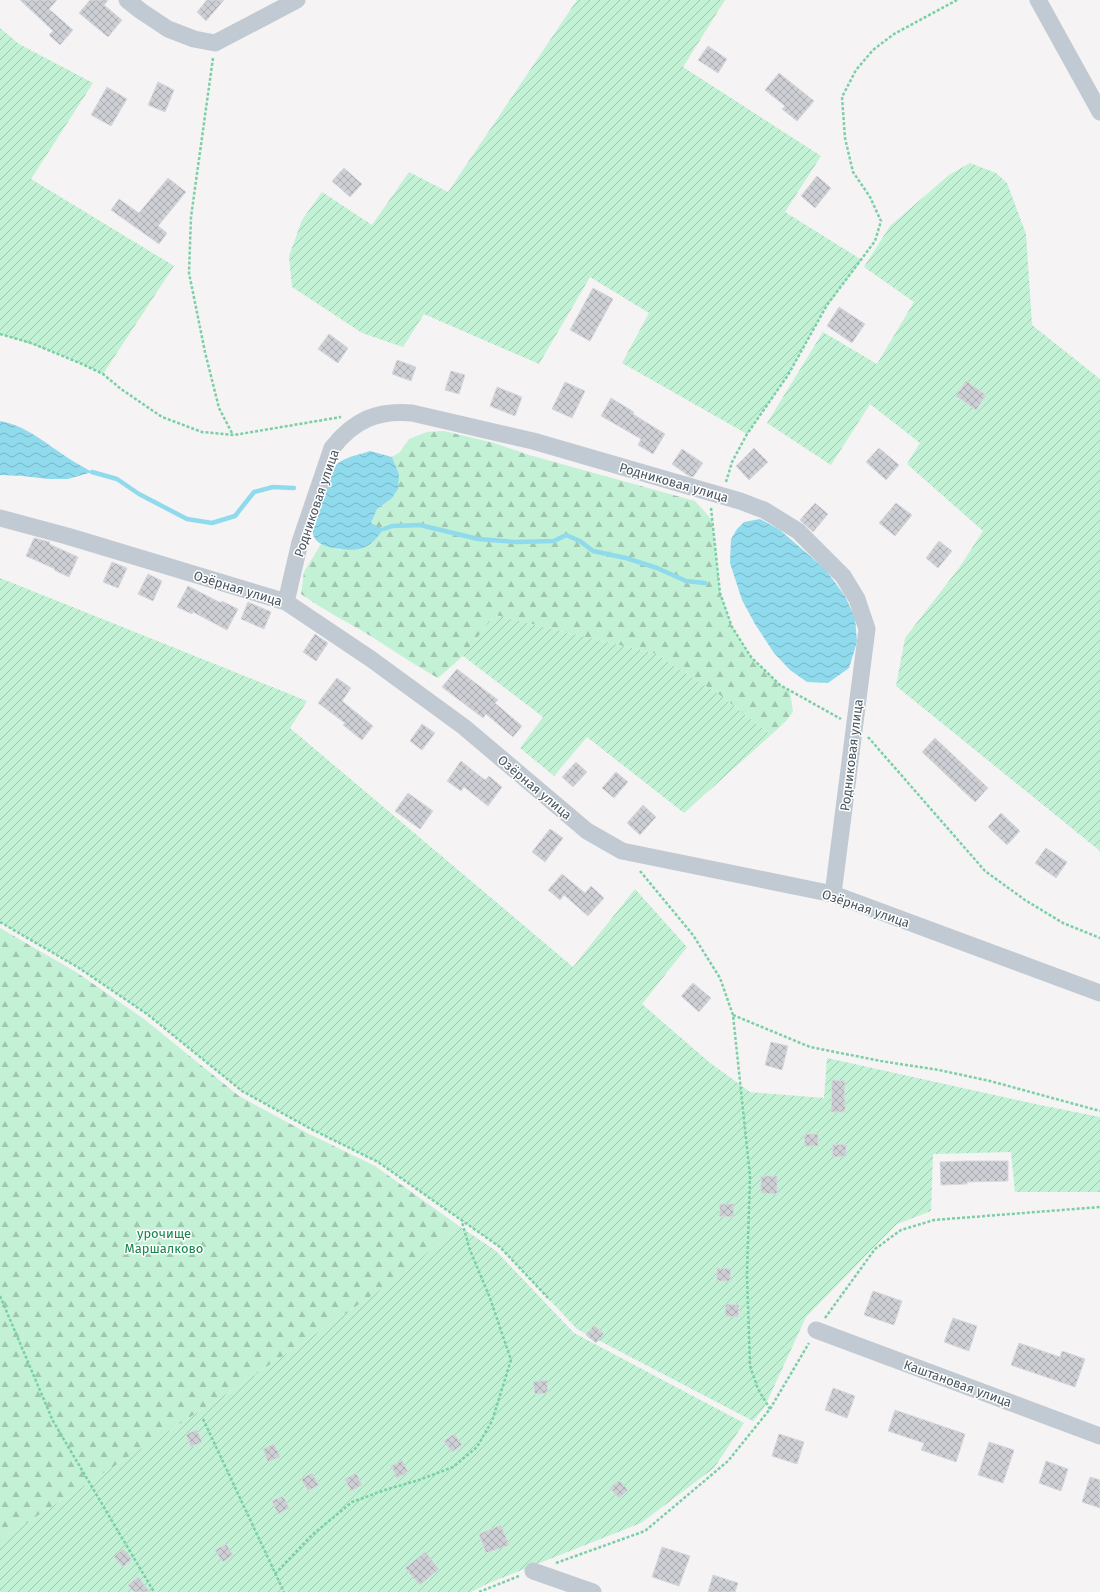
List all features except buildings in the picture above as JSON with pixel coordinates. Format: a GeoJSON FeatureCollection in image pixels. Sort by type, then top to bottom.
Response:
{"type":"FeatureCollection","features":[{"type":"Feature","properties":{"kind":"street"},"geometry":{"type":"LineString","coordinates":[[127,0],[168,29],[194,39],[215,43],[296,0]]}},
{"type":"Feature","properties":{"kind":"street"},"geometry":{"type":"LineString","coordinates":[[1038,0],[1100,112]]}},
{"type":"Feature","properties":{"kind":"street","name":"Родниковая улица"},"geometry":{"type":"LineString","coordinates":[[286,602],[300,542],[332,448],[351,428],[366,419],[383,413],[396,411],[412,413],[533,441],[740,501],[764,510],[798,531],[843,576],[857,600],[867,629],[833,894]]}},
{"type":"Feature","properties":{"kind":"street","name":"Озёрная улица"},"geometry":{"type":"LineString","coordinates":[[0,518],[67,536],[286,602],[371,659],[464,727],[587,831],[622,852],[833,894],[1100,993]]}},
{"type":"Feature","properties":{"kind":"street","name":"Каштановая улица"},"geometry":{"type":"LineString","coordinates":[[816,1330],[1100,1436]]}},
{"type":"Feature","properties":{"kind":"street"},"geometry":{"type":"LineString","coordinates":[[534,1571],[593,1592]]}},
{"type":"Feature","properties":{"kind":"path"},"geometry":{"type":"LineString","coordinates":[[721,496],[732,462],[746,434],[788,375],[828,305],[875,241],[881,221],[870,197],[853,172],[845,138],[842,97],[856,70],[873,50],[894,34],[957,0]]}},
{"type":"Feature","properties":{"kind":"path"},"geometry":{"type":"LineString","coordinates":[[215,43],[191,217],[189,273],[205,352],[219,408],[234,435]]}},
{"type":"Feature","properties":{"kind":"path"},"geometry":{"type":"LineString","coordinates":[[0,334],[31,343],[103,374],[121,389],[162,417],[202,432],[234,435],[348,415]]}},
{"type":"Feature","properties":{"kind":"path"},"geometry":{"type":"LineString","coordinates":[[622,852],[657,890],[693,935],[720,978],[733,1015],[750,1176],[747,1274],[750,1366],[758,1389],[770,1409]]}},
{"type":"Feature","properties":{"kind":"path"},"geometry":{"type":"LineString","coordinates":[[0,922],[79,968],[147,1014],[242,1091],[311,1129],[378,1162],[462,1222],[500,1247],[550,1300]]}},
{"type":"Feature","properties":{"kind":"path"},"geometry":{"type":"LineString","coordinates":[[733,1015],[810,1047],[961,1075],[1100,1111]]}},
{"type":"Feature","properties":{"kind":"path"},"geometry":{"type":"LineString","coordinates":[[556,1563],[644,1531],[728,1461],[770,1409],[816,1330],[875,1249],[901,1230],[934,1220],[1100,1207]]}},
{"type":"Feature","properties":{"kind":"path"},"geometry":{"type":"LineString","coordinates":[[275,1574],[312,1535],[352,1502],[453,1467],[477,1447],[492,1421],[510,1360],[490,1298],[470,1250],[462,1222]]}},
{"type":"Feature","properties":{"kind":"path"},"geometry":{"type":"LineString","coordinates":[[0,1296],[53,1421],[154,1592]]}},
{"type":"Feature","properties":{"kind":"path"},"geometry":{"type":"LineString","coordinates":[[203,1419],[284,1592]]}},
{"type":"Feature","properties":{"kind":"path"},"geometry":{"type":"LineString","coordinates":[[479,1592],[534,1571]]}},
{"type":"Feature","properties":{"kind":"green space"},"geometry":{"type":"Polygon","coordinates":[[[577,0],[725,0],[683,67],[821,156],[785,212],[862,260],[827,305],[788,375],[747,434],[622,363],[649,313],[590,277],[539,364],[424,314],[403,347],[362,333],[292,287],[289,256],[302,220],[322,192],[372,225],[409,172],[448,192],[577,0]]]}},
{"type":"Feature","properties":{"kind":"green space"},"geometry":{"type":"Polygon","coordinates":[[[0,28],[19,44],[93,83],[31,179],[174,266],[103,374],[78,362],[26,342],[0,334],[0,28]]]}},
{"type":"Feature","properties":{"kind":"green space"},"geometry":{"type":"Polygon","coordinates":[[[970,163],[996,173],[1007,183],[1026,234],[1032,325],[1100,379],[1100,851],[896,686],[905,638],[959,568],[983,531],[907,464],[920,443],[870,404],[831,465],[767,423],[823,332],[877,364],[914,302],[864,267],[890,226],[949,175],[970,163]]]}},
{"type":"Feature","properties":{"kind":"green space"},"geometry":{"type":"Polygon","coordinates":[[[444,431],[494,443],[529,455],[695,501],[712,520],[720,593],[732,627],[751,657],[780,685],[790,691],[793,712],[786,721],[771,735],[721,696],[656,654],[495,615],[463,656],[438,678],[301,594],[304,572],[321,544],[340,550],[384,529],[371,523],[377,509],[391,499],[399,474],[392,457],[400,452],[409,439],[427,432],[444,431]]]}},
{"type":"Feature","properties":{"kind":"green space"},"geometry":{"type":"Polygon","coordinates":[[[0,578],[307,701],[290,728],[573,967],[635,889],[687,947],[642,1004],[709,1062],[750,1092],[824,1098],[827,1058],[1100,1117],[1100,1192],[1015,1192],[1011,1152],[933,1154],[931,1211],[897,1224],[806,1317],[764,1408],[753,1421],[577,1329],[500,1247],[378,1162],[311,1129],[242,1091],[147,1014],[79,968],[0,922],[0,578]]]}},
{"type":"Feature","properties":{"kind":"green space"},"geometry":{"type":"Polygon","coordinates":[[[495,615],[656,654],[721,696],[771,735],[684,813],[587,737],[554,776],[520,748],[543,717],[463,656],[495,615]]]}},
{"type":"Feature","properties":{"kind":"green space","name":"урочище Маршалково"},"geometry":{"type":"Polygon","coordinates":[[[0,928],[76,972],[144,1019],[239,1096],[309,1134],[375,1166],[459,1226],[395,1280],[240,1385],[0,1540],[0,928]]]}},
{"type":"Feature","properties":{"kind":"green space"},"geometry":{"type":"Polygon","coordinates":[[[459,1226],[496,1251],[574,1333],[744,1423],[714,1468],[641,1523],[489,1583],[471,1592],[0,1592],[0,1540],[240,1385],[395,1280],[459,1226]]]}},
{"type":"Feature","properties":{"kind":"water"},"geometry":{"type":"Polygon","coordinates":[[[0,421],[18,426],[92,472],[68,479],[0,475],[0,421]]]}},
{"type":"Feature","properties":{"kind":"water"},"geometry":{"type":"Polygon","coordinates":[[[370,451],[392,457],[399,474],[398,489],[391,499],[377,509],[371,523],[384,529],[375,540],[363,548],[345,550],[325,546],[315,539],[312,531],[332,470],[344,460],[370,451]]]}},
{"type":"Feature","properties":{"kind":"water"},"geometry":{"type":"Polygon","coordinates":[[[760,519],[780,530],[825,569],[845,596],[855,618],[857,642],[849,668],[828,683],[807,682],[790,670],[774,653],[755,624],[742,600],[730,563],[731,539],[737,529],[744,522],[760,519]]]}},
{"type":"Feature","properties":{"kind":"waterway"},"geometry":{"type":"LineString","coordinates":[[92,472],[117,479],[139,494],[187,519],[212,523],[235,516],[254,492],[273,487],[294,488]]}},
{"type":"Feature","properties":{"kind":"waterway"},"geometry":{"type":"LineString","coordinates":[[384,529],[392,526],[420,525],[478,539],[515,542],[554,541],[566,535],[580,541],[593,551],[626,558],[657,568],[686,581],[705,583]]}}]}
